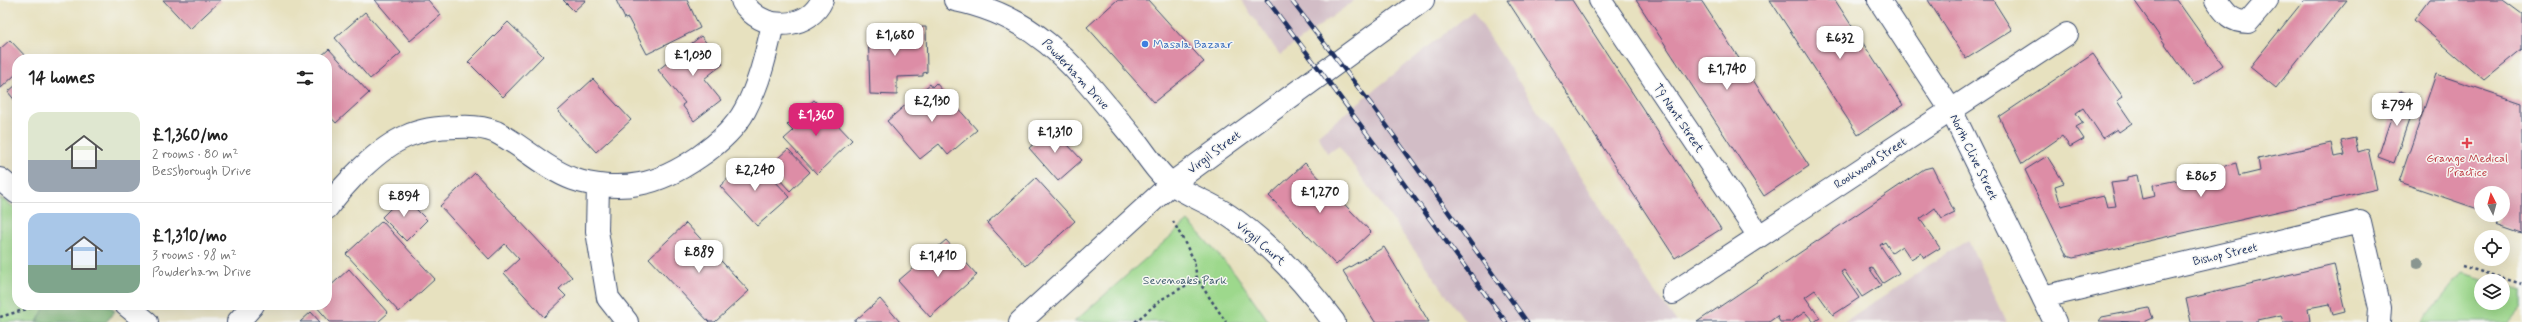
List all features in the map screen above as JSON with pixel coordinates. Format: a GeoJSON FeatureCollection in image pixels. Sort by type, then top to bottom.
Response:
{"type":"FeatureCollection","features":[{"type":"Feature","properties":{"kind":"street"},"geometry":{"type":"LineString","coordinates":[[742,0],[758,18],[773,24],[799,22],[811,15],[822,0]]}},
{"type":"Feature","properties":{"kind":"street","name":"Powderham Drive"},"geometry":{"type":"LineString","coordinates":[[956,0],[1003,14],[1042,37],[1078,73],[1166,190]]}},
{"type":"Feature","properties":{"kind":"street","name":"Virgil Street"},"geometry":{"type":"LineString","coordinates":[[1020,322],[1166,190],[1326,69],[1423,0]]}},
{"type":"Feature","properties":{"kind":"street","name":"Tŷ Nant Street"},"geometry":{"type":"LineString","coordinates":[[1600,0],[1759,236]]}},
{"type":"Feature","properties":{"kind":"street","name":"North Clive Street"},"geometry":{"type":"LineString","coordinates":[[1880,0],[1951,110],[2055,322]]}},
{"type":"Feature","properties":{"kind":"street"},"geometry":{"type":"LineString","coordinates":[[2222,8],[2237,22],[2248,22],[2267,0]]}},
{"type":"Feature","properties":{"kind":"street"},"geometry":{"type":"LineString","coordinates":[[332,201],[339,191],[378,154],[407,136],[442,127],[472,126],[494,132],[516,143],[544,165],[573,179],[598,185],[639,184],[666,174],[698,157],[723,138],[745,110],[763,69],[773,24]]}},
{"type":"Feature","properties":{"kind":"street","name":"Rookwood Street"},"geometry":{"type":"LineString","coordinates":[[1673,293],[2067,34]]}},
{"type":"Feature","properties":{"kind":"street"},"geometry":{"type":"LineString","coordinates":[[0,179],[12,189]]}},
{"type":"Feature","properties":{"kind":"street"},"geometry":{"type":"LineString","coordinates":[[598,185],[597,231],[608,298],[627,322]]}},
{"type":"Feature","properties":{"kind":"street","name":"Virgil Court"},"geometry":{"type":"LineString","coordinates":[[1166,190],[1228,215],[1276,254],[1310,290],[1334,322]]}},
{"type":"Feature","properties":{"kind":"street","name":"Bishop Street"},"geometry":{"type":"LineString","coordinates":[[2043,297],[2360,222],[2380,308],[2379,322]]}},
{"type":"Feature","properties":{"kind":"street"},"geometry":{"type":"LineString","coordinates":[[132,310],[147,322]]}},
{"type":"Feature","properties":{"kind":"street"},"geometry":{"type":"LineString","coordinates":[[238,322],[249,310]]}},
{"type":"Feature","properties":{"kind":"path"},"geometry":{"type":"LineString","coordinates":[[1166,190],[1194,260],[1197,279],[1226,322]]}},
{"type":"Feature","properties":{"kind":"path"},"geometry":{"type":"LineString","coordinates":[[2462,266],[2522,284]]}},
{"type":"Feature","properties":{"kind":"path"},"geometry":{"type":"LineString","coordinates":[[1135,322],[1162,299],[1197,279]]}},
{"type":"Feature","properties":{"kind":"path"},"geometry":{"type":"LineString","coordinates":[[0,317],[23,310]]}},
{"type":"Feature","properties":{"kind":"shaded area"},"geometry":{"type":"Polygon","coordinates":[[[1241,0],[1355,0],[1280,55],[1241,0]]]}},
{"type":"Feature","properties":{"kind":"shaded area"},"geometry":{"type":"Polygon","coordinates":[[[1473,11],[1652,288],[1677,322],[1466,322],[1339,146],[1327,153],[1318,135],[1473,11]]]}},
{"type":"Feature","properties":{"kind":"shaded area"},"geometry":{"type":"Polygon","coordinates":[[[1968,240],[2006,322],[1844,322],[1929,265],[1968,240]]]}},
{"type":"Feature","properties":{"kind":"green space"},"geometry":{"type":"Polygon","coordinates":[[[0,198],[12,206],[12,310],[115,311],[106,322],[0,322],[0,198]]]}},
{"type":"Feature","properties":{"kind":"green space","name":"Sevenoaks Park"},"geometry":{"type":"Polygon","coordinates":[[[1188,221],[1235,273],[1269,322],[1074,322],[1188,221]]]}},
{"type":"Feature","properties":{"kind":"green space"},"geometry":{"type":"Polygon","coordinates":[[[2462,273],[2474,276],[2474,310],[2510,310],[2510,287],[2522,291],[2522,307],[2509,322],[2422,322],[2462,273]]]}},
{"type":"Feature","properties":{"kind":"green space"},"geometry":{"type":"Polygon","coordinates":[[[43,310],[115,311],[106,322],[37,322],[43,310]]]}},
{"type":"Feature","properties":{"kind":"building"},"geometry":{"type":"Polygon","coordinates":[[[163,0],[221,0],[190,29],[163,0]]]}},
{"type":"Feature","properties":{"kind":"building"},"geometry":{"type":"Polygon","coordinates":[[[375,0],[428,0],[441,15],[410,41],[375,0]]]}},
{"type":"Feature","properties":{"kind":"building"},"geometry":{"type":"Polygon","coordinates":[[[563,0],[586,0],[574,11],[563,0]]]}},
{"type":"Feature","properties":{"kind":"building"},"geometry":{"type":"Polygon","coordinates":[[[616,0],[687,0],[700,28],[647,54],[628,18],[625,19],[616,0]]]}},
{"type":"Feature","properties":{"kind":"building","name":"Masala Bazaar"},"geometry":{"type":"Polygon","coordinates":[[[1117,0],[1148,0],[1204,62],[1154,102],[1087,27],[1117,0]]]}},
{"type":"Feature","properties":{"kind":"building"},"geometry":{"type":"Polygon","coordinates":[[[1507,0],[1572,0],[1721,229],[1675,258],[1507,0]]]}},
{"type":"Feature","properties":{"kind":"building"},"geometry":{"type":"Polygon","coordinates":[[[1636,0],[1701,0],[1809,166],[1764,196],[1636,0]]]}},
{"type":"Feature","properties":{"kind":"building"},"geometry":{"type":"Polygon","coordinates":[[[1770,0],[1835,0],[1903,105],[1858,135],[1770,0]]]}},
{"type":"Feature","properties":{"kind":"building"},"geometry":{"type":"Polygon","coordinates":[[[1928,0],[1993,0],[2012,30],[1966,59],[1928,0]]]}},
{"type":"Feature","properties":{"kind":"building"},"geometry":{"type":"Polygon","coordinates":[[[2134,0],[2177,0],[2223,65],[2194,85],[2134,0]]]}},
{"type":"Feature","properties":{"kind":"building"},"geometry":{"type":"Polygon","coordinates":[[[2304,0],[2347,0],[2276,88],[2250,67],[2304,0]]]}},
{"type":"Feature","properties":{"kind":"building"},"geometry":{"type":"Polygon","coordinates":[[[2429,0],[2503,0],[2522,14],[2522,49],[2484,80],[2414,20],[2429,0]]]}},
{"type":"Feature","properties":{"kind":"building"},"geometry":{"type":"Polygon","coordinates":[[[365,12],[401,53],[370,79],[335,38],[365,12]]]}},
{"type":"Feature","properties":{"kind":"building"},"geometry":{"type":"Polygon","coordinates":[[[508,22],[543,56],[503,97],[468,62],[508,22]]]}},
{"type":"Feature","properties":{"kind":"building"},"geometry":{"type":"Polygon","coordinates":[[[926,27],[927,72],[923,73],[923,76],[897,77],[897,95],[870,94],[868,28],[926,27]]]}},
{"type":"Feature","properties":{"kind":"building"},"geometry":{"type":"Polygon","coordinates":[[[701,36],[723,64],[704,79],[721,100],[694,121],[682,105],[685,103],[658,70],[701,36]]]}},
{"type":"Feature","properties":{"kind":"building"},"geometry":{"type":"Polygon","coordinates":[[[10,40],[23,54],[12,54],[12,78],[0,89],[0,49],[10,40]]]}},
{"type":"Feature","properties":{"kind":"building"},"geometry":{"type":"Polygon","coordinates":[[[329,49],[369,93],[336,123],[332,119],[332,54],[324,54],[329,49]]]}},
{"type":"Feature","properties":{"kind":"building"},"geometry":{"type":"Polygon","coordinates":[[[2093,54],[2123,97],[2117,101],[2132,123],[2119,132],[2117,129],[2103,138],[2083,108],[2076,113],[2083,123],[2076,127],[2084,139],[2070,147],[2062,136],[2022,164],[1999,117],[2093,54]]]}},
{"type":"Feature","properties":{"kind":"building","name":"Grange Medical Practice"},"geometry":{"type":"Polygon","coordinates":[[[2436,74],[2522,103],[2522,234],[2496,225],[2497,222],[2510,222],[2510,186],[2474,186],[2474,208],[2399,182],[2436,74]]]}},
{"type":"Feature","properties":{"kind":"building"},"geometry":{"type":"Polygon","coordinates":[[[593,79],[631,120],[596,152],[558,111],[593,79]]]}},
{"type":"Feature","properties":{"kind":"building"},"geometry":{"type":"Polygon","coordinates":[[[936,83],[977,130],[948,155],[939,144],[920,159],[887,121],[930,84],[932,87],[936,83]]]}},
{"type":"Feature","properties":{"kind":"building"},"geometry":{"type":"Polygon","coordinates":[[[12,88],[12,97],[8,92],[12,88]]]}},
{"type":"Feature","properties":{"kind":"building"},"geometry":{"type":"Polygon","coordinates":[[[2400,91],[2417,97],[2394,163],[2378,157],[2400,91]]]}},
{"type":"Feature","properties":{"kind":"building"},"geometry":{"type":"Polygon","coordinates":[[[814,100],[852,140],[817,174],[784,139],[793,131],[787,125],[814,100]]]}},
{"type":"Feature","properties":{"kind":"building"},"geometry":{"type":"Polygon","coordinates":[[[1052,128],[1082,160],[1058,181],[1029,148],[1052,128]]]}},
{"type":"Feature","properties":{"kind":"building"},"geometry":{"type":"Polygon","coordinates":[[[2355,138],[2358,152],[2368,149],[2377,189],[2073,258],[2067,256],[2025,170],[2047,156],[2064,183],[2055,186],[2061,206],[2104,196],[2107,207],[2116,206],[2111,183],[2127,181],[2127,177],[2137,175],[2142,199],[2155,196],[2153,185],[2188,178],[2185,168],[2199,164],[2203,184],[2213,182],[2210,170],[2236,163],[2239,176],[2260,171],[2258,159],[2331,143],[2334,157],[2345,155],[2341,141],[2355,138]]]}},
{"type":"Feature","properties":{"kind":"building"},"geometry":{"type":"Polygon","coordinates":[[[788,149],[810,172],[790,191],[768,167],[788,149]]]}},
{"type":"Feature","properties":{"kind":"building"},"geometry":{"type":"Polygon","coordinates":[[[745,163],[751,169],[758,163],[790,197],[757,226],[720,186],[745,163]]]}},
{"type":"Feature","properties":{"kind":"building"},"geometry":{"type":"Polygon","coordinates":[[[1305,163],[1371,232],[1336,265],[1269,196],[1305,163]]]}},
{"type":"Feature","properties":{"kind":"building"},"geometry":{"type":"Polygon","coordinates":[[[1932,167],[1955,213],[1942,219],[1935,208],[1920,219],[1940,248],[1924,258],[1921,253],[1911,259],[1902,246],[1892,253],[1885,242],[1880,245],[1899,273],[1883,283],[1872,267],[1869,268],[1881,285],[1862,297],[1844,270],[1841,272],[1859,298],[1833,315],[1815,290],[1805,297],[1820,318],[1814,322],[1805,312],[1790,322],[1780,322],[1777,316],[1769,322],[1697,322],[1924,169],[1932,167]]]}},
{"type":"Feature","properties":{"kind":"building"},"geometry":{"type":"Polygon","coordinates":[[[475,173],[572,277],[559,289],[566,296],[544,317],[504,273],[519,259],[505,244],[489,259],[440,206],[475,173]]]}},
{"type":"Feature","properties":{"kind":"building"},"geometry":{"type":"Polygon","coordinates":[[[1036,178],[1075,221],[1026,266],[987,223],[1036,178]]]}},
{"type":"Feature","properties":{"kind":"building"},"geometry":{"type":"Polygon","coordinates":[[[403,196],[427,220],[406,241],[382,217],[403,196]]]}},
{"type":"Feature","properties":{"kind":"building"},"geometry":{"type":"Polygon","coordinates":[[[382,221],[435,279],[399,312],[346,254],[382,221]]]}},
{"type":"Feature","properties":{"kind":"building"},"geometry":{"type":"Polygon","coordinates":[[[686,223],[749,291],[715,322],[709,322],[649,258],[686,223]]]}},
{"type":"Feature","properties":{"kind":"building"},"geometry":{"type":"Polygon","coordinates":[[[946,240],[977,275],[930,317],[898,281],[946,240]]]}},
{"type":"Feature","properties":{"kind":"building"},"geometry":{"type":"Polygon","coordinates":[[[1384,247],[1429,322],[1375,322],[1343,271],[1384,247]]]}},
{"type":"Feature","properties":{"kind":"building"},"geometry":{"type":"Polygon","coordinates":[[[2334,264],[2345,312],[2333,315],[2330,304],[2308,308],[2310,321],[2305,322],[2283,322],[2281,315],[2258,320],[2258,322],[2191,322],[2186,299],[2334,264]]]}},
{"type":"Feature","properties":{"kind":"building"},"geometry":{"type":"Polygon","coordinates":[[[349,269],[388,313],[378,322],[330,322],[319,310],[332,310],[332,284],[349,269]]]}},
{"type":"Feature","properties":{"kind":"building"},"geometry":{"type":"Polygon","coordinates":[[[880,299],[900,322],[853,322],[857,319],[880,299]]]}},
{"type":"Feature","properties":{"kind":"building"},"geometry":{"type":"Polygon","coordinates":[[[2149,308],[2153,318],[2144,322],[2099,321],[2102,317],[2149,308]]]}},
{"type":"Feature","properties":{"kind":"building"},"geometry":{"type":"Polygon","coordinates":[[[311,312],[320,322],[300,322],[311,312]]]}},
{"type":"Feature","properties":{"kind":"railway"},"geometry":{"type":"LineString","coordinates":[[1267,0],[1506,322]]}},
{"type":"Feature","properties":{"kind":"railway"},"geometry":{"type":"LineString","coordinates":[[1291,0],[1374,108],[1527,322]]}},
{"type":"Feature","properties":{"kind":"place","name":"Masala Bazaar"},"geometry":{"type":"Point","coordinates":[1145,44]}},
{"type":"Feature","properties":{"kind":"place","name":"Grange Medical Practice"},"geometry":{"type":"Point","coordinates":[2467,143]}}]}
